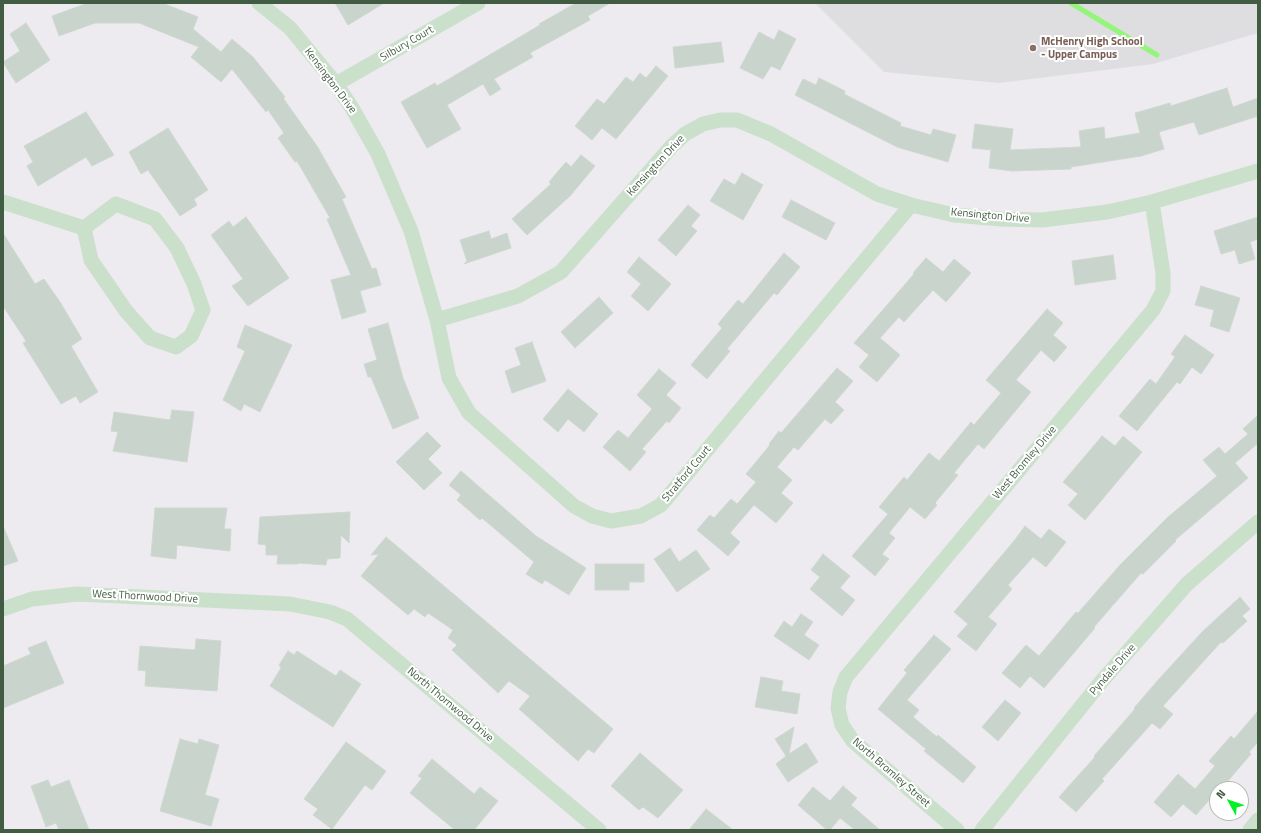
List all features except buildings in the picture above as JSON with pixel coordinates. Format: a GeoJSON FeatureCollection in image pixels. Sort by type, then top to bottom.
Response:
{"type":"FeatureCollection","features":[{"type":"Feature","properties":{"kind":"street","name":"Kensington Drive"},"geometry":{"type":"LineString","coordinates":[[259,3],[290,28],[336,84],[352,108],[378,154],[411,231],[437,320],[518,296],[561,272],[671,147],[685,134],[703,124],[720,120],[737,120],[771,134],[877,194],[912,205],[954,215],[1001,220],[1042,220],[1107,212],[1152,202],[1258,171]]}},
{"type":"Feature","properties":{"kind":"street","name":"Silbury Court"},"geometry":{"type":"LineString","coordinates":[[336,84],[478,3]]}},
{"type":"Feature","properties":{"kind":"street"},"geometry":{"type":"LineString","coordinates":[[3,202],[84,228]]}},
{"type":"Feature","properties":{"kind":"street","name":"West Bromley Drive"},"geometry":{"type":"LineString","coordinates":[[838,708],[840,692],[846,677],[1154,310],[1163,291],[1164,273],[1152,202]]}},
{"type":"Feature","properties":{"kind":"street"},"geometry":{"type":"LineString","coordinates":[[116,204],[154,219],[177,248],[194,284],[203,310],[190,336],[176,347],[150,338],[126,312],[91,260],[84,228],[116,204]]}},
{"type":"Feature","properties":{"kind":"street","name":"Stratford Court"},"geometry":{"type":"LineString","coordinates":[[437,320],[449,378],[469,413],[574,506],[592,516],[611,521],[641,516],[661,505],[676,488],[912,205]]}},
{"type":"Feature","properties":{"kind":"street","name":"Pyndale Drive"},"geometry":{"type":"LineString","coordinates":[[982,830],[1101,682],[1188,584],[1258,522]]}},
{"type":"Feature","properties":{"kind":"street","name":"West Thornwood Drive"},"geometry":{"type":"LineString","coordinates":[[3,609],[32,598],[77,594],[290,604]]}},
{"type":"Feature","properties":{"kind":"street","name":"North Thornwood Drive"},"geometry":{"type":"LineString","coordinates":[[290,604],[330,612],[347,619],[599,830]]}},
{"type":"Feature","properties":{"kind":"street","name":"North Bromley Street"},"geometry":{"type":"LineString","coordinates":[[838,708],[842,725],[853,741],[957,830]]}},
{"type":"Feature","properties":{"kind":"street"},"geometry":{"type":"LineString","coordinates":[[1250,830],[1258,820]]}},
{"type":"Feature","properties":{"kind":"shaded area","name":"McHenry High School - Upper Campus"},"geometry":{"type":"Polygon","coordinates":[[[815,3],[1258,3],[1258,33],[1153,64],[999,83],[884,72],[815,3]]]}},
{"type":"Feature","properties":{"kind":"waterway"},"geometry":{"type":"LineString","coordinates":[[1071,3],[1157,55]]}},
{"type":"Feature","properties":{"kind":"place","name":"McHenry High School - Upper Campus"},"geometry":{"type":"Point","coordinates":[1033,48]}}]}
